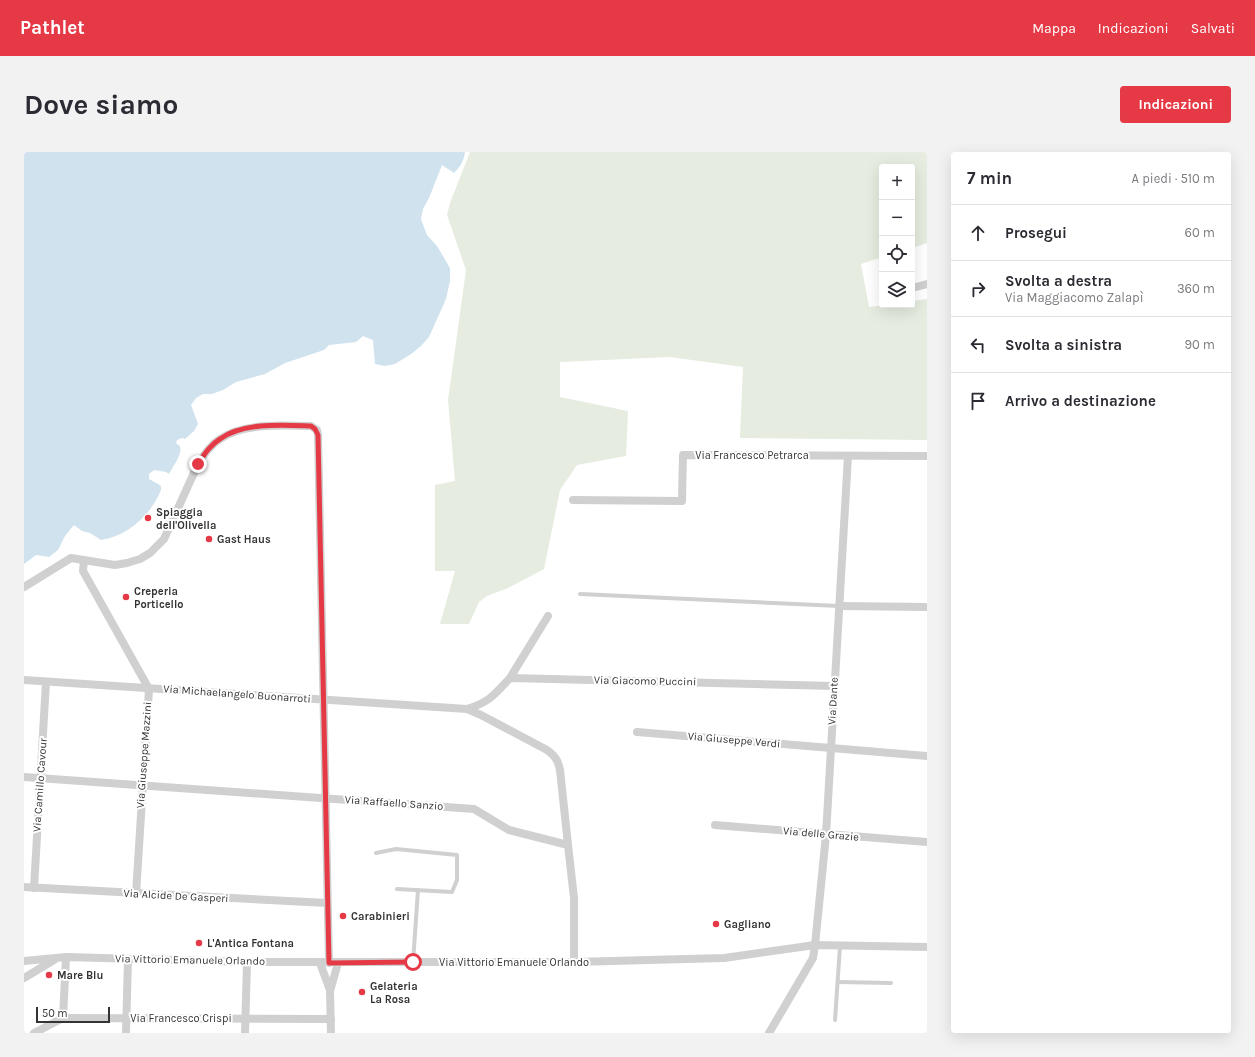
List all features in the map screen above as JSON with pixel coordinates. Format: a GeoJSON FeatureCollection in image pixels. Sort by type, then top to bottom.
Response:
{"type":"FeatureCollection","features":[{"type":"Feature","properties":{"kind":"street"},"geometry":{"type":"LineString","coordinates":[[915,287],[927,284]]}},
{"type":"Feature","properties":{"kind":"street"},"geometry":{"type":"LineString","coordinates":[[24,586],[71,558],[115,565],[133,561],[150,553],[164,540],[198,464],[205,453],[220,439],[229,434],[266,425],[311,426],[315,429],[318,435],[327,904],[334,963],[330,990],[331,1033]]}},
{"type":"Feature","properties":{"kind":"street","name":"Via Francesco Petrarca"},"geometry":{"type":"LineString","coordinates":[[573,500],[682,501],[683,455],[927,456]]}},
{"type":"Feature","properties":{"kind":"street","name":"Via Dante"},"geometry":{"type":"LineString","coordinates":[[769,1033],[813,958],[815,946],[826,834],[848,456]]}},
{"type":"Feature","properties":{"kind":"street","name":"Via Giuseppe Mazzini"},"geometry":{"type":"LineString","coordinates":[[84,560],[84,571],[149,689],[136,894]]}},
{"type":"Feature","properties":{"kind":"street"},"geometry":{"type":"LineString","coordinates":[[839,606],[927,606]]}},
{"type":"Feature","properties":{"kind":"street"},"geometry":{"type":"LineString","coordinates":[[467,709],[480,705],[490,699],[510,678],[548,616]]}},
{"type":"Feature","properties":{"kind":"street","name":"Via Giacomo Puccini"},"geometry":{"type":"LineString","coordinates":[[510,678],[834,686]]}},
{"type":"Feature","properties":{"kind":"street","name":"Via Michaelangelo Buonarroti"},"geometry":{"type":"LineString","coordinates":[[24,680],[467,709]]}},
{"type":"Feature","properties":{"kind":"street","name":"Via Camillo Cavour"},"geometry":{"type":"LineString","coordinates":[[34,888],[46,682]]}},
{"type":"Feature","properties":{"kind":"street"},"geometry":{"type":"LineString","coordinates":[[467,709],[547,750],[559,761],[574,898],[574,962]]}},
{"type":"Feature","properties":{"kind":"street","name":"Via Giuseppe Verdi"},"geometry":{"type":"LineString","coordinates":[[637,732],[927,756]]}},
{"type":"Feature","properties":{"kind":"street","name":"Via Raffaello Sanzio"},"geometry":{"type":"LineString","coordinates":[[24,777],[474,808],[508,830],[568,845]]}},
{"type":"Feature","properties":{"kind":"street","name":"Via delle Grazie"},"geometry":{"type":"LineString","coordinates":[[715,825],[927,842]]}},
{"type":"Feature","properties":{"kind":"street","name":"Via Alcide De Gasperi"},"geometry":{"type":"LineString","coordinates":[[24,887],[327,904]]}},
{"type":"Feature","properties":{"kind":"street","name":"Via Vittorio Emanuele Orlando"},"geometry":{"type":"LineString","coordinates":[[26,961],[66,957],[320,963],[574,962],[724,958],[815,946],[927,947]]}},
{"type":"Feature","properties":{"kind":"street"},"geometry":{"type":"LineString","coordinates":[[63,1018],[66,957]]}},
{"type":"Feature","properties":{"kind":"street"},"geometry":{"type":"LineString","coordinates":[[24,978],[57,959]]}},
{"type":"Feature","properties":{"kind":"street"},"geometry":{"type":"LineString","coordinates":[[126,1033],[128,959]]}},
{"type":"Feature","properties":{"kind":"street"},"geometry":{"type":"LineString","coordinates":[[245,1033],[247,962]]}},
{"type":"Feature","properties":{"kind":"street"},"geometry":{"type":"LineString","coordinates":[[320,963],[330,990]]}},
{"type":"Feature","properties":{"kind":"street","name":"Via Francesco Crispi"},"geometry":{"type":"LineString","coordinates":[[34,1033],[63,1018],[331,1019]]}},
{"type":"Feature","properties":{"kind":"lane"},"geometry":{"type":"LineString","coordinates":[[580,594],[839,606]]}},
{"type":"Feature","properties":{"kind":"lane"},"geometry":{"type":"LineString","coordinates":[[376,853],[396,849],[457,855],[457,880],[452,892],[397,888]]}},
{"type":"Feature","properties":{"kind":"lane"},"geometry":{"type":"LineString","coordinates":[[413,962],[418,890]]}},
{"type":"Feature","properties":{"kind":"lane"},"geometry":{"type":"LineString","coordinates":[[835,1020],[840,946]]}},
{"type":"Feature","properties":{"kind":"lane"},"geometry":{"type":"LineString","coordinates":[[838,982],[891,983]]}},
{"type":"Feature","properties":{"kind":"shaded area"},"geometry":{"type":"Polygon","coordinates":[[[470,152],[927,152],[927,243],[915,247],[915,164],[879,164],[879,258],[861,264],[869,307],[879,306],[879,308],[915,308],[915,301],[927,299],[927,440],[740,438],[743,367],[670,357],[560,362],[560,397],[628,411],[626,456],[577,465],[560,490],[544,569],[508,588],[487,596],[479,602],[469,624],[440,624],[455,571],[435,571],[435,485],[455,481],[448,400],[466,270],[447,215],[450,203],[470,152]]]}},
{"type":"Feature","properties":{"kind":"water"},"geometry":{"type":"Polygon","coordinates":[[[24,152],[465,152],[461,164],[454,173],[442,165],[423,209],[421,219],[427,235],[437,246],[450,268],[450,281],[446,299],[429,337],[411,354],[395,364],[385,366],[375,364],[373,340],[363,336],[356,342],[329,345],[324,350],[285,363],[265,374],[236,382],[223,390],[212,394],[203,394],[196,398],[191,405],[198,424],[194,431],[185,439],[182,438],[177,440],[176,443],[181,450],[169,474],[154,470],[149,474],[149,479],[161,486],[161,490],[157,499],[145,516],[129,529],[120,534],[101,540],[90,533],[82,531],[74,525],[65,536],[58,550],[49,557],[36,555],[24,564],[24,152]]]}},
{"type":"Feature","properties":{"kind":"place","name":"Spiaggia dell'Olivella"},"geometry":{"type":"Point","coordinates":[148,518]}},
{"type":"Feature","properties":{"kind":"place","name":"Gast Haus"},"geometry":{"type":"Point","coordinates":[209,539]}},
{"type":"Feature","properties":{"kind":"place","name":"Creperia Porticello"},"geometry":{"type":"Point","coordinates":[126,597]}},
{"type":"Feature","properties":{"kind":"place","name":"Carabinieri"},"geometry":{"type":"Point","coordinates":[343,916]}},
{"type":"Feature","properties":{"kind":"place","name":"Gagliano"},"geometry":{"type":"Point","coordinates":[716,924]}},
{"type":"Feature","properties":{"kind":"place","name":"L'Antica Fontana"},"geometry":{"type":"Point","coordinates":[199,943]}},
{"type":"Feature","properties":{"kind":"place","name":"Mare Blu"},"geometry":{"type":"Point","coordinates":[49,975]}},
{"type":"Feature","properties":{"kind":"place","name":"Gelateria La Rosa"},"geometry":{"type":"Point","coordinates":[362,992]}},
{"type":"Feature","properties":{"kind":"route"},"geometry":{"type":"LineString","coordinates":[[198,464],[205,453],[220,439],[237,431],[266,425],[311,426],[317,430],[329,963],[413,962]]}}]}
